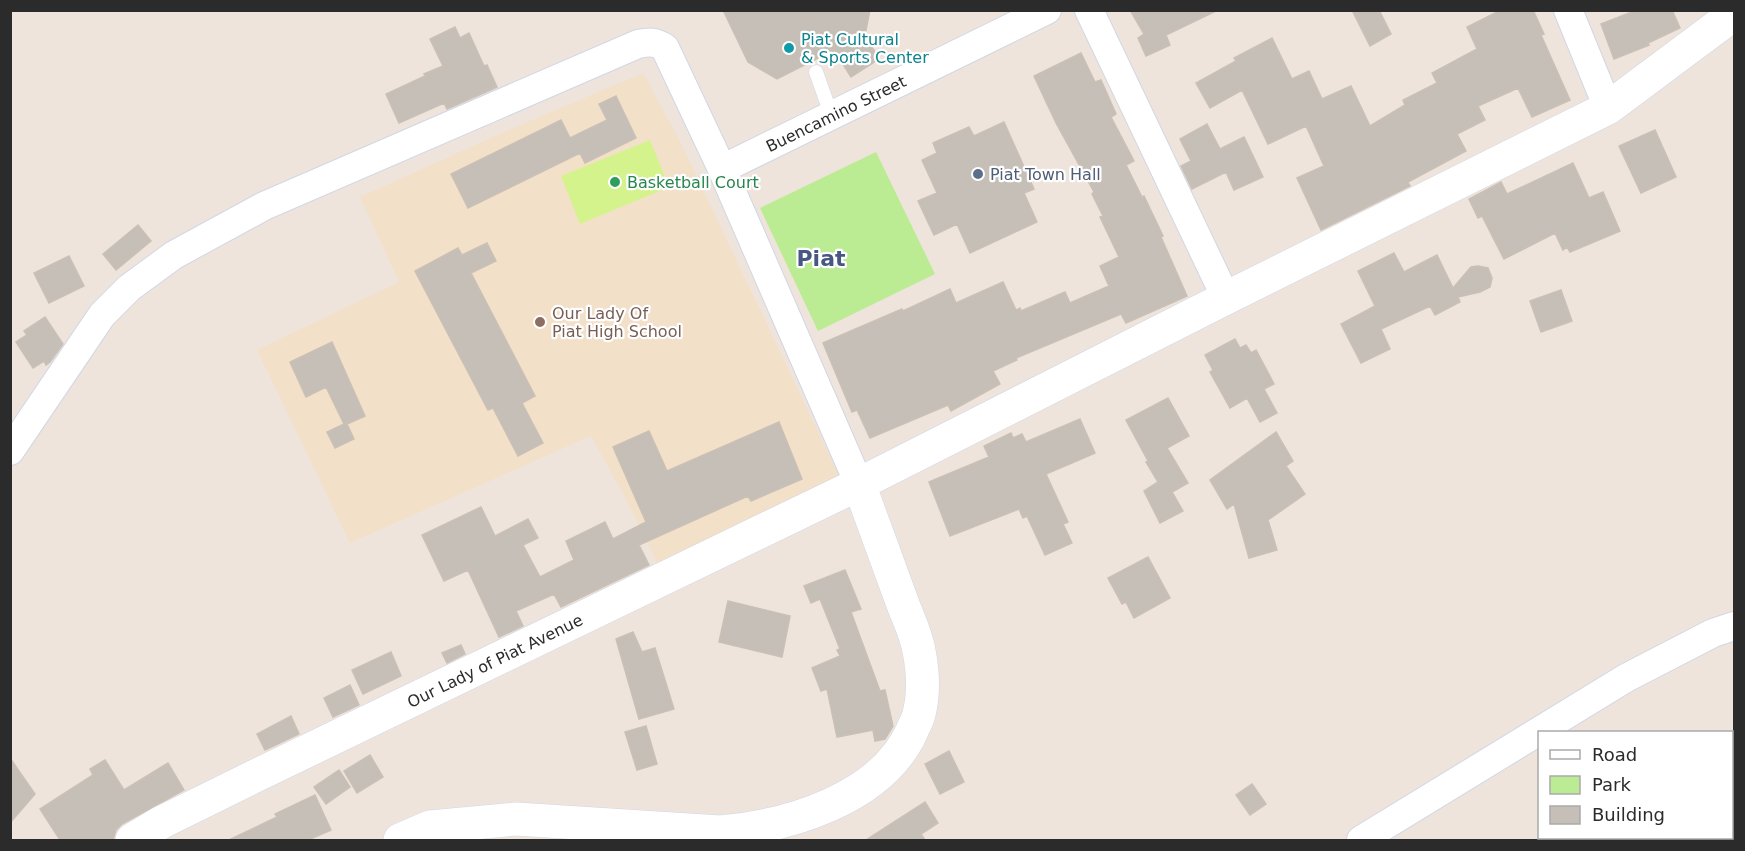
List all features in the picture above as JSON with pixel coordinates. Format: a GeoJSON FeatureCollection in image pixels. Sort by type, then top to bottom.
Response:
{"type":"FeatureCollection","features":[{"type":"Feature","properties":{"kind":"street","name":"Buencamino Street"},"geometry":{"type":"LineString","coordinates":[[722,169],[1047,10]]}},
{"type":"Feature","properties":{"kind":"street"},"geometry":{"type":"LineString","coordinates":[[1089,10],[1226,298]]}},
{"type":"Feature","properties":{"kind":"street"},"geometry":{"type":"LineString","coordinates":[[1568,10],[1608,108]]}},
{"type":"Feature","properties":{"kind":"street","name":"Our Lady of Piat Avenue"},"geometry":{"type":"LineString","coordinates":[[132,840],[162,822],[859,484],[1608,108],[1734,14]]}},
{"type":"Feature","properties":{"kind":"street"},"geometry":{"type":"LineString","coordinates":[[10,451],[102,315],[129,288],[174,255],[264,206],[638,44],[658,43],[665,48],[722,169],[859,484],[919,649],[922,682],[919,715],[908,741],[892,762],[858,791],[839,802],[749,830],[720,832],[516,819],[430,827],[400,840]]}},
{"type":"Feature","properties":{"kind":"street"},"geometry":{"type":"LineString","coordinates":[[1539,731],[1626,678],[1713,633],[1734,626]]}},
{"type":"Feature","properties":{"kind":"street"},"geometry":{"type":"LineString","coordinates":[[1361,840],[1538,732]]}},
{"type":"Feature","properties":{"kind":"lane"},"geometry":{"type":"LineString","coordinates":[[816,72],[832,117]]}},
{"type":"Feature","properties":{"kind":"shaded area","name":"Our Lady Of Piat High School"},"geometry":{"type":"Polygon","coordinates":[[[643,73],[678,137],[840,478],[658,565],[628,503],[591,436],[350,543],[257,350],[399,282],[360,197],[643,73]]]}},
{"type":"Feature","properties":{"kind":"green space","name":"Basketball Court"},"geometry":{"type":"Polygon","coordinates":[[[650,140],[669,187],[580,224],[561,176],[650,140]]]}},
{"type":"Feature","properties":{"kind":"green space"},"geometry":{"type":"Polygon","coordinates":[[[876,152],[935,274],[818,331],[760,208],[876,152]]]}},
{"type":"Feature","properties":{"kind":"building","name":"Piat Cultural & Sports Center"},"geometry":{"type":"Polygon","coordinates":[[[723,10],[870,10],[865,35],[879,59],[851,77],[834,50],[777,79],[748,62],[723,10]]]}},
{"type":"Feature","properties":{"kind":"building"},"geometry":{"type":"Polygon","coordinates":[[[1130,10],[1218,10],[1166,35],[1170,45],[1146,56],[1138,38],[1144,34],[1130,10]]]}},
{"type":"Feature","properties":{"kind":"building"},"geometry":{"type":"Polygon","coordinates":[[[1352,10],[1379,10],[1391,34],[1370,46],[1352,10]]]}},
{"type":"Feature","properties":{"kind":"building"},"geometry":{"type":"Polygon","coordinates":[[[1501,10],[1533,10],[1544,34],[1541,35],[1570,100],[1532,117],[1518,88],[1478,106],[1485,120],[1457,134],[1466,151],[1408,182],[1410,186],[1321,230],[1297,178],[1324,166],[1306,126],[1268,144],[1242,90],[1210,108],[1196,83],[1236,61],[1234,58],[1272,38],[1292,79],[1309,71],[1322,99],[1351,86],[1370,126],[1405,105],[1403,100],[1437,83],[1432,73],[1477,49],[1467,27],[1501,10]]]}},
{"type":"Feature","properties":{"kind":"building"},"geometry":{"type":"Polygon","coordinates":[[[1637,10],[1672,10],[1680,28],[1648,43],[1649,45],[1614,59],[1601,24],[1637,10]]]}},
{"type":"Feature","properties":{"kind":"building"},"geometry":{"type":"Polygon","coordinates":[[[455,27],[460,38],[469,33],[484,66],[487,65],[497,87],[447,109],[444,103],[399,123],[386,94],[443,66],[430,39],[455,27]]]}},
{"type":"Feature","properties":{"kind":"building"},"geometry":{"type":"Polygon","coordinates":[[[1081,53],[1095,82],[1101,80],[1116,114],[1111,117],[1134,161],[1126,165],[1163,236],[1161,237],[1187,296],[1126,323],[1121,314],[1016,358],[1017,360],[993,371],[1000,384],[951,411],[948,405],[870,438],[857,410],[852,412],[823,343],[902,309],[903,311],[950,289],[956,303],[1003,282],[1016,310],[1020,308],[1021,311],[1065,292],[1070,303],[1109,286],[1100,266],[1119,257],[1100,217],[1103,216],[1092,194],[1094,192],[1056,123],[1034,76],[1081,53]]]}},
{"type":"Feature","properties":{"kind":"building"},"geometry":{"type":"Polygon","coordinates":[[[616,96],[636,138],[585,163],[580,153],[468,208],[451,174],[561,120],[570,138],[607,120],[599,104],[616,96]]]}},
{"type":"Feature","properties":{"kind":"building","name":"Piat Town Hall"},"geometry":{"type":"Polygon","coordinates":[[[1004,122],[1034,189],[1024,193],[1037,222],[970,253],[957,224],[934,235],[918,201],[937,193],[922,160],[937,153],[933,143],[969,127],[974,136],[1004,122]]]}},
{"type":"Feature","properties":{"kind":"building"},"geometry":{"type":"Polygon","coordinates":[[[1207,124],[1220,149],[1244,137],[1263,177],[1234,190],[1226,172],[1192,189],[1181,166],[1191,161],[1180,139],[1207,124]]]}},
{"type":"Feature","properties":{"kind":"building"},"geometry":{"type":"Polygon","coordinates":[[[1655,130],[1676,177],[1641,193],[1619,146],[1655,130]]]}},
{"type":"Feature","properties":{"kind":"building"},"geometry":{"type":"Polygon","coordinates":[[[1573,163],[1589,198],[1603,192],[1620,231],[1570,252],[1567,247],[1563,250],[1555,233],[1504,259],[1482,216],[1478,218],[1469,199],[1501,182],[1507,194],[1573,163]]]}},
{"type":"Feature","properties":{"kind":"building"},"geometry":{"type":"Polygon","coordinates":[[[138,225],[151,241],[116,270],[103,254],[138,225]]]}},
{"type":"Feature","properties":{"kind":"building"},"geometry":{"type":"Polygon","coordinates":[[[487,243],[496,261],[471,273],[535,396],[522,403],[543,443],[518,456],[493,408],[488,410],[415,271],[458,248],[462,255],[487,243]]]}},
{"type":"Feature","properties":{"kind":"building"},"geometry":{"type":"Polygon","coordinates":[[[1394,253],[1404,272],[1437,255],[1453,288],[1471,267],[1488,268],[1492,278],[1490,287],[1458,297],[1460,302],[1435,315],[1430,306],[1381,329],[1390,349],[1361,363],[1341,324],[1375,306],[1358,271],[1394,253]]]}},
{"type":"Feature","properties":{"kind":"building"},"geometry":{"type":"Polygon","coordinates":[[[69,256],[84,286],[49,303],[34,273],[69,256]]]}},
{"type":"Feature","properties":{"kind":"building"},"geometry":{"type":"Polygon","coordinates":[[[1561,290],[1572,321],[1541,332],[1530,301],[1561,290]]]}},
{"type":"Feature","properties":{"kind":"building"},"geometry":{"type":"Polygon","coordinates":[[[45,317],[63,344],[50,362],[46,365],[44,361],[33,368],[16,342],[27,335],[24,331],[45,317]]]}},
{"type":"Feature","properties":{"kind":"building"},"geometry":{"type":"Polygon","coordinates":[[[1235,339],[1240,348],[1246,345],[1251,353],[1256,350],[1274,384],[1264,389],[1277,413],[1260,422],[1247,398],[1230,408],[1210,372],[1213,370],[1205,355],[1235,339]]]}},
{"type":"Feature","properties":{"kind":"building"},"geometry":{"type":"Polygon","coordinates":[[[332,342],[365,416],[347,424],[354,439],[335,448],[327,432],[344,424],[326,387],[306,397],[290,362],[332,342]]]}},
{"type":"Feature","properties":{"kind":"building"},"geometry":{"type":"Polygon","coordinates":[[[1168,398],[1189,436],[1167,448],[1188,483],[1172,492],[1183,511],[1160,523],[1144,491],[1158,482],[1126,420],[1168,398]]]}},
{"type":"Feature","properties":{"kind":"building"},"geometry":{"type":"Polygon","coordinates":[[[1080,419],[1095,453],[1046,474],[1068,522],[1063,524],[1072,543],[1045,555],[1027,516],[1023,518],[1019,509],[950,536],[929,482],[989,457],[984,446],[1011,433],[1013,438],[1022,434],[1026,442],[1080,419]]]}},
{"type":"Feature","properties":{"kind":"building"},"geometry":{"type":"Polygon","coordinates":[[[779,422],[802,479],[751,501],[748,496],[639,545],[649,565],[561,607],[554,594],[516,611],[523,626],[499,637],[468,570],[444,581],[422,535],[481,507],[495,536],[528,519],[538,538],[523,545],[540,577],[574,560],[566,541],[605,522],[613,539],[646,522],[613,447],[649,431],[667,471],[779,422]]]}},
{"type":"Feature","properties":{"kind":"building"},"geometry":{"type":"Polygon","coordinates":[[[1276,432],[1293,461],[1286,466],[1305,494],[1268,520],[1277,550],[1249,558],[1234,504],[1227,509],[1210,480],[1276,432]]]}},
{"type":"Feature","properties":{"kind":"building"},"geometry":{"type":"Polygon","coordinates":[[[1148,557],[1170,598],[1134,618],[1126,602],[1122,604],[1108,578],[1148,557]]]}},
{"type":"Feature","properties":{"kind":"building"},"geometry":{"type":"Polygon","coordinates":[[[845,570],[861,609],[851,612],[880,691],[885,690],[893,726],[885,739],[875,741],[873,730],[837,737],[827,689],[821,691],[812,668],[840,656],[837,650],[840,649],[820,599],[811,603],[804,586],[845,570]]]}},
{"type":"Feature","properties":{"kind":"building"},"geometry":{"type":"Polygon","coordinates":[[[728,601],[790,616],[782,657],[719,642],[728,601]]]}},
{"type":"Feature","properties":{"kind":"building"},"geometry":{"type":"Polygon","coordinates":[[[633,632],[642,652],[655,648],[674,709],[639,719],[616,639],[633,632]]]}},
{"type":"Feature","properties":{"kind":"building"},"geometry":{"type":"Polygon","coordinates":[[[461,645],[465,654],[447,663],[442,653],[461,645]]]}},
{"type":"Feature","properties":{"kind":"building"},"geometry":{"type":"Polygon","coordinates":[[[391,652],[401,676],[363,694],[352,670],[391,652]]]}},
{"type":"Feature","properties":{"kind":"building"},"geometry":{"type":"Polygon","coordinates":[[[350,685],[359,705],[333,717],[324,698],[350,685]]]}},
{"type":"Feature","properties":{"kind":"building"},"geometry":{"type":"Polygon","coordinates":[[[291,716],[299,734],[265,750],[257,734],[291,716]]]}},
{"type":"Feature","properties":{"kind":"building"},"geometry":{"type":"Polygon","coordinates":[[[646,726],[657,764],[637,770],[625,732],[646,726]]]}},
{"type":"Feature","properties":{"kind":"building"},"geometry":{"type":"Polygon","coordinates":[[[949,751],[964,782],[940,794],[925,764],[949,751]]]}},
{"type":"Feature","properties":{"kind":"building"},"geometry":{"type":"Polygon","coordinates":[[[370,755],[383,777],[357,793],[344,771],[370,755]]]}},
{"type":"Feature","properties":{"kind":"building"},"geometry":{"type":"Polygon","coordinates":[[[10,758],[35,794],[10,823],[10,758]]]}},
{"type":"Feature","properties":{"kind":"building"},"geometry":{"type":"Polygon","coordinates":[[[105,760],[124,790],[168,763],[184,790],[122,824],[116,830],[113,840],[60,840],[40,809],[93,775],[90,769],[105,760]]]}},
{"type":"Feature","properties":{"kind":"building"},"geometry":{"type":"Polygon","coordinates":[[[339,770],[350,787],[326,804],[314,787],[339,770]]]}},
{"type":"Feature","properties":{"kind":"building"},"geometry":{"type":"Polygon","coordinates":[[[1252,784],[1266,804],[1250,815],[1236,795],[1252,784]]]}},
{"type":"Feature","properties":{"kind":"building"},"geometry":{"type":"Polygon","coordinates":[[[315,795],[331,830],[308,840],[229,840],[277,817],[275,814],[315,795]]]}},
{"type":"Feature","properties":{"kind":"building"},"geometry":{"type":"Polygon","coordinates":[[[925,802],[938,823],[921,834],[925,840],[866,840],[925,802]]]}},
{"type":"Feature","properties":{"kind":"place","name":"Piat Cultural & Sports Center"},"geometry":{"type":"Point","coordinates":[789,48]}},
{"type":"Feature","properties":{"kind":"place","name":"Piat Town Hall"},"geometry":{"type":"Point","coordinates":[978,174]}},
{"type":"Feature","properties":{"kind":"place","name":"Basketball Court"},"geometry":{"type":"Point","coordinates":[615,182]}},
{"type":"Feature","properties":{"kind":"place","name":"Our Lady Of Piat High School"},"geometry":{"type":"Point","coordinates":[540,322]}},
{"type":"Feature","properties":{"kind":"district","name":"Piat"},"geometry":{"type":"Point","coordinates":[821,258]}}]}
